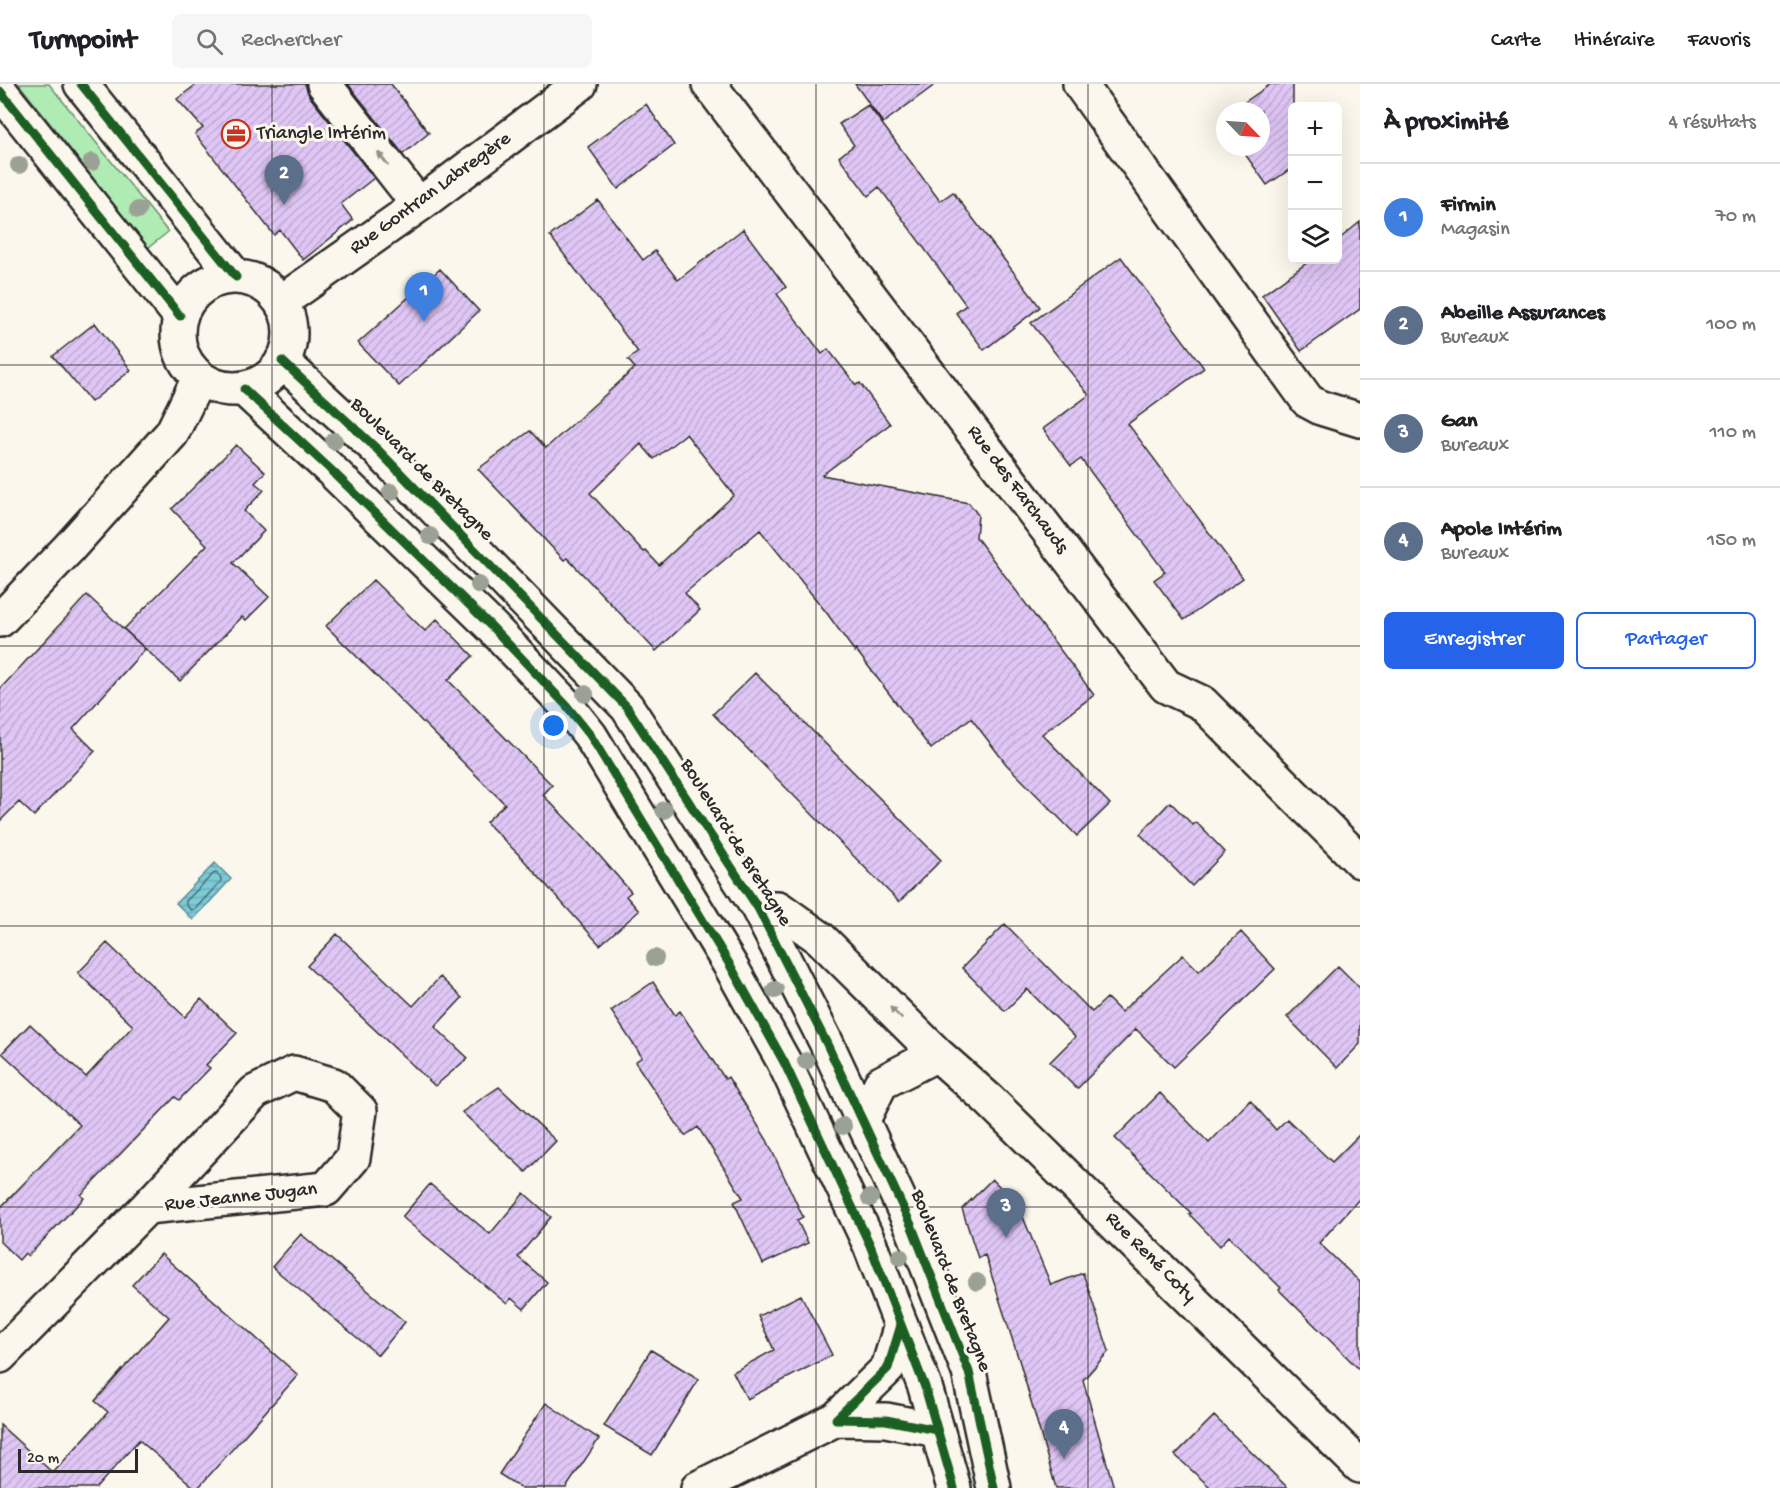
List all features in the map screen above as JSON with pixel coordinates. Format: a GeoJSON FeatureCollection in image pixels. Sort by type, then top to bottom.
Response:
{"type":"FeatureCollection","features":[{"type":"Feature","properties":{"kind":"street"},"geometry":{"type":"LineString","coordinates":[[81,84],[236,277]]}},
{"type":"Feature","properties":{"kind":"street"},"geometry":{"type":"LineString","coordinates":[[324,84],[419,205]]}},
{"type":"Feature","properties":{"kind":"street","name":"Rue Gontran Labregère"},"geometry":{"type":"LineString","coordinates":[[281,302],[419,205],[580,84]]}},
{"type":"Feature","properties":{"kind":"street","name":"Rue des Farchauds"},"geometry":{"type":"LineString","coordinates":[[709,84],[1166,686],[1202,703],[1360,861]]}},
{"type":"Feature","properties":{"kind":"street"},"geometry":{"type":"LineString","coordinates":[[1080,84],[1308,401],[1321,408],[1360,420]]}},
{"type":"Feature","properties":{"kind":"street"},"geometry":{"type":"LineString","coordinates":[[0,91],[180,316]]}},
{"type":"Feature","properties":{"kind":"street"},"geometry":{"type":"LineString","coordinates":[[236,277],[253,280],[269,289],[281,302],[288,316],[289,347],[282,362],[266,378],[244,389],[228,389],[213,386],[200,378],[188,365],[180,350],[178,333],[180,316],[188,300],[201,287],[218,279],[236,277]]}},
{"type":"Feature","properties":{"kind":"street","name":"Boulevard de Bretagne"},"geometry":{"type":"LineString","coordinates":[[282,362],[377,449],[627,707],[758,908],[863,1120],[912,1227],[969,1372],[994,1488]]}},
{"type":"Feature","properties":{"kind":"street"},"geometry":{"type":"LineString","coordinates":[[4,607],[68,549],[172,433],[200,378]]}},
{"type":"Feature","properties":{"kind":"street"},"geometry":{"type":"LineString","coordinates":[[244,389],[331,470],[493,628],[566,705],[590,735],[729,965],[784,1062],[870,1245],[925,1388],[954,1488]]}},
{"type":"Feature","properties":{"kind":"street","name":"Rue René Coty"},"geometry":{"type":"LineString","coordinates":[[758,908],[778,908],[820,938],[937,1054],[1043,1153],[1360,1466]]}},
{"type":"Feature","properties":{"kind":"street"},"geometry":{"type":"LineString","coordinates":[[863,1120],[881,1083],[937,1054]]}},
{"type":"Feature","properties":{"kind":"street","name":"Rue Jeanne Jugan"},"geometry":{"type":"LineString","coordinates":[[0,1356],[147,1207],[255,1092],[294,1073],[334,1085],[360,1111],[353,1158],[326,1190],[147,1207]]}},
{"type":"Feature","properties":{"kind":"street"},"geometry":{"type":"LineString","coordinates":[[698,1488],[836,1419],[888,1368],[901,1325]]}},
{"type":"Feature","properties":{"kind":"street"},"geometry":{"type":"LineString","coordinates":[[836,1419],[886,1420],[937,1430]]}},
{"type":"Feature","properties":{"kind":"green space"},"geometry":{"type":"Polygon","coordinates":[[[19,84],[49,84],[168,232],[148,248],[19,84]]]}},
{"type":"Feature","properties":{"kind":"water"},"geometry":{"type":"Polygon","coordinates":[[[215,863],[231,879],[193,920],[176,903],[215,863]]]}},
{"type":"Feature","properties":{"kind":"building"},"geometry":{"type":"Polygon","coordinates":[[[197,84],[306,84],[309,96],[374,178],[341,204],[353,220],[303,260],[280,230],[274,235],[195,134],[203,128],[177,99],[197,84]]]}},
{"type":"Feature","properties":{"kind":"building"},"geometry":{"type":"Polygon","coordinates":[[[348,84],[391,84],[429,133],[403,154],[348,84]]]}},
{"type":"Feature","properties":{"kind":"building"},"geometry":{"type":"Polygon","coordinates":[[[855,84],[936,84],[883,123],[855,84]]]}},
{"type":"Feature","properties":{"kind":"building"},"geometry":{"type":"Polygon","coordinates":[[[1271,84],[1293,84],[1293,102],[1288,102],[1288,170],[1267,185],[1246,156],[1270,156],[1270,102],[1245,102],[1271,84]]]}},
{"type":"Feature","properties":{"kind":"building"},"geometry":{"type":"Polygon","coordinates":[[[646,104],[674,145],[618,189],[588,147],[646,104]]]}},
{"type":"Feature","properties":{"kind":"building"},"geometry":{"type":"Polygon","coordinates":[[[868,105],[940,201],[953,192],[1040,307],[984,350],[956,313],[966,305],[879,187],[868,196],[839,157],[854,145],[839,124],[868,105]]]}},
{"type":"Feature","properties":{"kind":"building"},"geometry":{"type":"Polygon","coordinates":[[[598,200],[643,260],[655,251],[678,280],[743,229],[786,287],[777,294],[822,354],[828,349],[856,385],[860,383],[890,424],[822,475],[969,503],[978,515],[976,537],[1094,695],[1042,734],[1110,804],[1077,836],[1006,764],[971,718],[931,749],[856,650],[855,652],[760,530],[685,593],[700,610],[656,651],[567,558],[564,560],[478,469],[530,431],[546,448],[635,368],[628,360],[638,352],[550,236],[598,200]],[[686,434],[654,459],[641,444],[590,493],[644,552],[646,551],[659,565],[734,495],[686,434]]]}},
{"type":"Feature","properties":{"kind":"building"},"geometry":{"type":"Polygon","coordinates":[[[1360,222],[1360,309],[1301,351],[1262,295],[1305,264],[1342,264],[1342,237],[1360,222]]]}},
{"type":"Feature","properties":{"kind":"building"},"geometry":{"type":"Polygon","coordinates":[[[1121,257],[1204,368],[1128,424],[1243,578],[1184,620],[1154,580],[1165,572],[1081,459],[1071,466],[1043,429],[1089,395],[1031,323],[1121,257]]]}},
{"type":"Feature","properties":{"kind":"building"},"geometry":{"type":"Polygon","coordinates":[[[440,269],[479,311],[399,386],[358,343],[440,269]]]}},
{"type":"Feature","properties":{"kind":"building"},"geometry":{"type":"Polygon","coordinates":[[[95,323],[131,370],[91,402],[53,356],[95,323]]]}},
{"type":"Feature","properties":{"kind":"building"},"geometry":{"type":"Polygon","coordinates":[[[236,445],[265,472],[255,483],[264,490],[244,511],[264,531],[233,563],[269,597],[246,620],[242,617],[180,681],[124,629],[207,545],[172,509],[236,445]]]}},
{"type":"Feature","properties":{"kind":"building"},"geometry":{"type":"Polygon","coordinates":[[[373,580],[425,631],[437,619],[473,656],[448,680],[552,785],[543,795],[579,832],[631,892],[626,896],[639,911],[600,945],[520,856],[486,822],[505,804],[326,626],[373,580]]]}},
{"type":"Feature","properties":{"kind":"building"},"geometry":{"type":"Polygon","coordinates":[[[87,595],[145,649],[73,729],[95,751],[34,816],[19,802],[0,821],[0,689],[87,595]]]}},
{"type":"Feature","properties":{"kind":"building"},"geometry":{"type":"Polygon","coordinates":[[[755,673],[941,860],[899,902],[713,714],[755,673]]]}},
{"type":"Feature","properties":{"kind":"building"},"geometry":{"type":"Polygon","coordinates":[[[1170,802],[1193,825],[1196,822],[1225,852],[1192,886],[1140,834],[1170,802]]]}},
{"type":"Feature","properties":{"kind":"building"},"geometry":{"type":"Polygon","coordinates":[[[1005,924],[1092,1012],[1107,998],[1121,1012],[1183,955],[1199,971],[1241,932],[1275,969],[1174,1067],[1136,1029],[1077,1089],[1050,1062],[1075,1037],[1027,989],[1005,1011],[962,968],[1005,924]]]}},
{"type":"Feature","properties":{"kind":"building"},"geometry":{"type":"Polygon","coordinates":[[[337,934],[413,1006],[440,977],[462,998],[435,1027],[468,1058],[435,1086],[307,966],[337,934]]]}},
{"type":"Feature","properties":{"kind":"building"},"geometry":{"type":"Polygon","coordinates":[[[107,943],[185,1017],[201,999],[237,1033],[206,1065],[210,1068],[179,1100],[175,1097],[81,1195],[84,1198],[28,1256],[25,1253],[19,1260],[0,1242],[0,1208],[80,1125],[2,1053],[30,1024],[86,1077],[133,1026],[78,973],[107,943]]]}},
{"type":"Feature","properties":{"kind":"building"},"geometry":{"type":"Polygon","coordinates":[[[1338,966],[1360,988],[1360,1044],[1337,1068],[1287,1017],[1338,966]]]}},
{"type":"Feature","properties":{"kind":"building"},"geometry":{"type":"Polygon","coordinates":[[[653,982],[675,1015],[680,1011],[725,1079],[728,1077],[767,1140],[803,1217],[797,1220],[808,1243],[763,1264],[734,1202],[743,1198],[698,1127],[685,1136],[635,1062],[642,1057],[611,1011],[653,982]]]}},
{"type":"Feature","properties":{"kind":"building"},"geometry":{"type":"Polygon","coordinates":[[[499,1087],[556,1141],[526,1172],[462,1112],[499,1087]]]}},
{"type":"Feature","properties":{"kind":"building"},"geometry":{"type":"Polygon","coordinates":[[[1160,1093],[1209,1143],[1250,1100],[1276,1130],[1287,1119],[1332,1162],[1360,1134],[1360,1198],[1319,1243],[1360,1282],[1360,1370],[1279,1290],[1281,1288],[1229,1236],[1220,1246],[1189,1214],[1191,1213],[1115,1138],[1160,1093]]]}},
{"type":"Feature","properties":{"kind":"building"},"geometry":{"type":"Polygon","coordinates":[[[992,1179],[1018,1205],[1051,1285],[1083,1273],[1109,1351],[1083,1380],[1114,1488],[1056,1488],[1020,1363],[985,1255],[978,1258],[962,1209],[992,1179]]]}},
{"type":"Feature","properties":{"kind":"building"},"geometry":{"type":"Polygon","coordinates":[[[430,1184],[490,1234],[524,1193],[551,1217],[518,1257],[547,1282],[524,1309],[511,1298],[507,1304],[402,1217],[430,1184]]]}},
{"type":"Feature","properties":{"kind":"building"},"geometry":{"type":"Polygon","coordinates":[[[301,1234],[405,1322],[378,1355],[272,1267],[301,1234]]]}},
{"type":"Feature","properties":{"kind":"building"},"geometry":{"type":"Polygon","coordinates":[[[161,1254],[298,1375],[198,1488],[195,1488],[139,1440],[96,1488],[0,1488],[0,1425],[53,1473],[108,1412],[95,1401],[169,1317],[132,1285],[161,1254]]]}},
{"type":"Feature","properties":{"kind":"building"},"geometry":{"type":"Polygon","coordinates":[[[801,1295],[832,1355],[747,1399],[733,1372],[774,1350],[758,1316],[801,1295]]]}},
{"type":"Feature","properties":{"kind":"building"},"geometry":{"type":"Polygon","coordinates":[[[651,1350],[699,1379],[652,1455],[604,1426],[651,1350]]]}},
{"type":"Feature","properties":{"kind":"building"},"geometry":{"type":"Polygon","coordinates":[[[546,1403],[599,1439],[566,1488],[521,1488],[499,1474],[546,1403]]]}},
{"type":"Feature","properties":{"kind":"building"},"geometry":{"type":"Polygon","coordinates":[[[1214,1416],[1288,1488],[1211,1488],[1175,1455],[1214,1416]]]}},
{"type":"Feature","properties":{"kind":"cycle path"},"geometry":{"type":"LineString","coordinates":[[81,84],[236,277]]}},
{"type":"Feature","properties":{"kind":"cycle path"},"geometry":{"type":"LineString","coordinates":[[0,91],[180,316]]}},
{"type":"Feature","properties":{"kind":"cycle path"},"geometry":{"type":"LineString","coordinates":[[282,361],[377,449],[627,707],[758,908],[826,1042],[912,1227],[969,1372],[994,1488]]}},
{"type":"Feature","properties":{"kind":"cycle path"},"geometry":{"type":"LineString","coordinates":[[244,389],[331,470],[493,628],[566,705],[590,735],[730,965],[784,1062],[870,1245],[925,1387],[954,1488]]}},
{"type":"Feature","properties":{"kind":"cycle path"},"geometry":{"type":"LineString","coordinates":[[836,1419],[888,1368],[901,1325]]}},
{"type":"Feature","properties":{"kind":"cycle path"},"geometry":{"type":"LineString","coordinates":[[836,1419],[886,1420],[937,1430]]}},
{"type":"Feature","properties":{"kind":"place","name":"Triangle Intérim"},"geometry":{"type":"Point","coordinates":[236,134]}},
{"type":"Feature","properties":{"kind":"place","name":"Abeille Assurances"},"geometry":{"type":"Point","coordinates":[284,205]}},
{"type":"Feature","properties":{"kind":"place","name":"Firmin"},"geometry":{"type":"Point","coordinates":[424,322]}},
{"type":"Feature","properties":{"kind":"place","name":"Gan"},"geometry":{"type":"Point","coordinates":[1006,1238]}},
{"type":"Feature","properties":{"kind":"place","name":"Apole Intérim"},"geometry":{"type":"Point","coordinates":[1064,1459]}}]}
